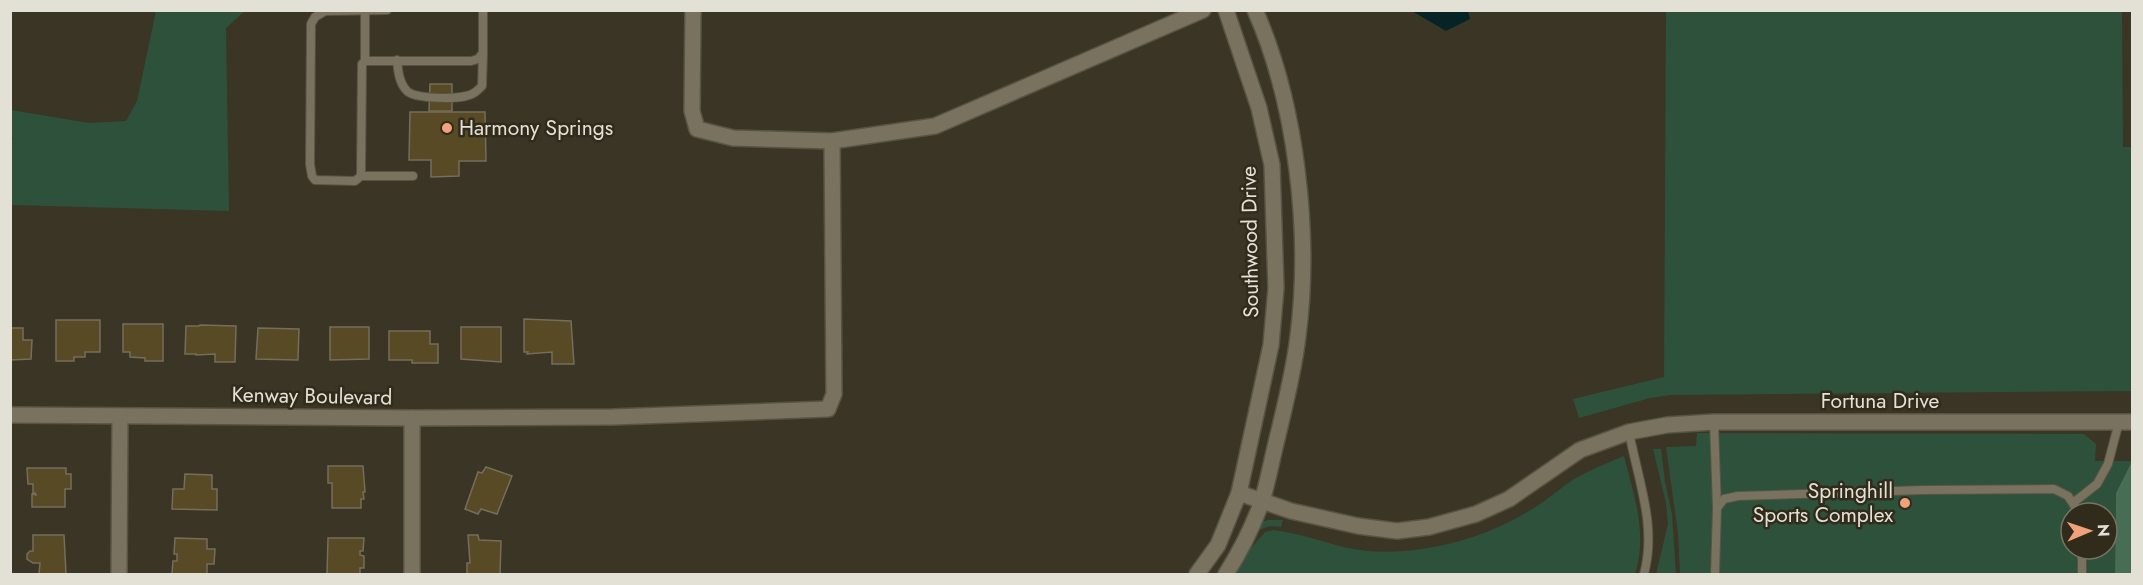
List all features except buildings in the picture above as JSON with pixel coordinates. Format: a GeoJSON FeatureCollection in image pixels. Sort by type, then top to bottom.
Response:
{"type":"FeatureCollection","features":[{"type":"Feature","properties":{"kind":"street"},"geometry":{"type":"LineString","coordinates":[[693,10],[692,111],[697,129],[733,138],[832,141],[935,126],[1203,10]]}},
{"type":"Feature","properties":{"kind":"street","name":"Southwood Drive"},"geometry":{"type":"LineString","coordinates":[[1197,574],[1218,545],[1239,493],[1271,345],[1276,288],[1272,165],[1259,108],[1226,10]]}},
{"type":"Feature","properties":{"kind":"street"},"geometry":{"type":"LineString","coordinates":[[1226,574],[1262,501],[1291,382],[1298,336],[1302,281],[1302,234],[1291,131],[1273,61],[1255,10]]}},
{"type":"Feature","properties":{"kind":"street","name":"Kenway Boulevard"},"geometry":{"type":"LineString","coordinates":[[10,415],[613,417],[828,409],[834,394],[832,141]]}},
{"type":"Feature","properties":{"kind":"street"},"geometry":{"type":"LineString","coordinates":[[119,574],[120,416]]}},
{"type":"Feature","properties":{"kind":"street"},"geometry":{"type":"LineString","coordinates":[[412,418],[412,574]]}},
{"type":"Feature","properties":{"kind":"street","name":"Fortuna Drive"},"geometry":{"type":"LineString","coordinates":[[1239,493],[1291,511],[1358,526],[1397,531],[1429,527],[1476,514],[1509,499],[1580,450],[1629,432],[1667,425],[1714,422],[2126,422]]}},
{"type":"Feature","properties":{"kind":"lane"},"geometry":{"type":"LineString","coordinates":[[387,10],[325,11],[315,18],[310,30],[310,164],[312,176],[319,182],[355,181],[361,176],[413,176]]}},
{"type":"Feature","properties":{"kind":"lane"},"geometry":{"type":"LineString","coordinates":[[397,60],[401,81],[410,93],[420,97],[468,96],[476,93],[482,86],[483,10]]}},
{"type":"Feature","properties":{"kind":"lane"},"geometry":{"type":"LineString","coordinates":[[361,176],[365,11]]}},
{"type":"Feature","properties":{"kind":"lane"},"geometry":{"type":"LineString","coordinates":[[365,61],[471,61],[478,59],[483,53]]}},
{"type":"Feature","properties":{"kind":"lane"},"geometry":{"type":"LineString","coordinates":[[1714,422],[1717,508],[1715,574]]}},
{"type":"Feature","properties":{"kind":"lane"},"geometry":{"type":"LineString","coordinates":[[2076,501],[2097,484],[2126,422]]}},
{"type":"Feature","properties":{"kind":"lane"},"geometry":{"type":"LineString","coordinates":[[1629,432],[1650,530],[1648,560],[1644,574]]}},
{"type":"Feature","properties":{"kind":"lane"},"geometry":{"type":"LineString","coordinates":[[1717,508],[1724,500],[1750,494],[1923,490],[2054,489],[2068,496],[2072,501]]}},
{"type":"Feature","properties":{"kind":"green space"},"geometry":{"type":"Polygon","coordinates":[[[156,11],[245,11],[226,28],[229,211],[11,205],[10,140],[13,139],[11,110],[89,123],[126,121],[137,101],[156,11]]]}},
{"type":"Feature","properties":{"kind":"green space"},"geometry":{"type":"Polygon","coordinates":[[[1666,11],[2122,11],[2123,147],[2132,147],[2132,391],[1671,395],[1650,398],[1579,418],[1573,399],[1664,377],[1666,11]]]}},
{"type":"Feature","properties":{"kind":"green space","name":"Springhill Sports Complex"},"geometry":{"type":"Polygon","coordinates":[[[1697,433],[2084,434],[2096,444],[2095,461],[2132,461],[2116,493],[2116,501],[2059,501],[2059,561],[2115,561],[2115,574],[1680,574],[1678,533],[1666,447],[1696,446],[1697,433]]]}},
{"type":"Feature","properties":{"kind":"green space"},"geometry":{"type":"Polygon","coordinates":[[[1653,449],[1661,449],[1672,514],[1676,574],[1656,574],[1668,524],[1666,503],[1653,449]]]}},
{"type":"Feature","properties":{"kind":"green space"},"geometry":{"type":"Polygon","coordinates":[[[1624,456],[1640,530],[1639,559],[1635,574],[1229,574],[1259,523],[1268,520],[1283,520],[1281,527],[1265,528],[1257,533],[1249,546],[1252,547],[1265,532],[1273,530],[1367,551],[1409,551],[1430,548],[1471,537],[1511,521],[1574,479],[1624,456]]]}},
{"type":"Feature","properties":{"kind":"green space"},"geometry":{"type":"Polygon","coordinates":[[[2132,461],[2132,574],[2115,574],[2115,561],[2119,561],[2119,501],[2116,501],[2116,493],[2132,461]]]}},
{"type":"Feature","properties":{"kind":"water"},"geometry":{"type":"Polygon","coordinates":[[[1412,11],[1468,11],[1470,19],[1446,31],[1412,11]]]}},
{"type":"Feature","properties":{"kind":"place","name":"Harmony Springs"},"geometry":{"type":"Point","coordinates":[447,128]}},
{"type":"Feature","properties":{"kind":"place","name":"Springhill Sports Complex"},"geometry":{"type":"Point","coordinates":[1905,503]}}]}
